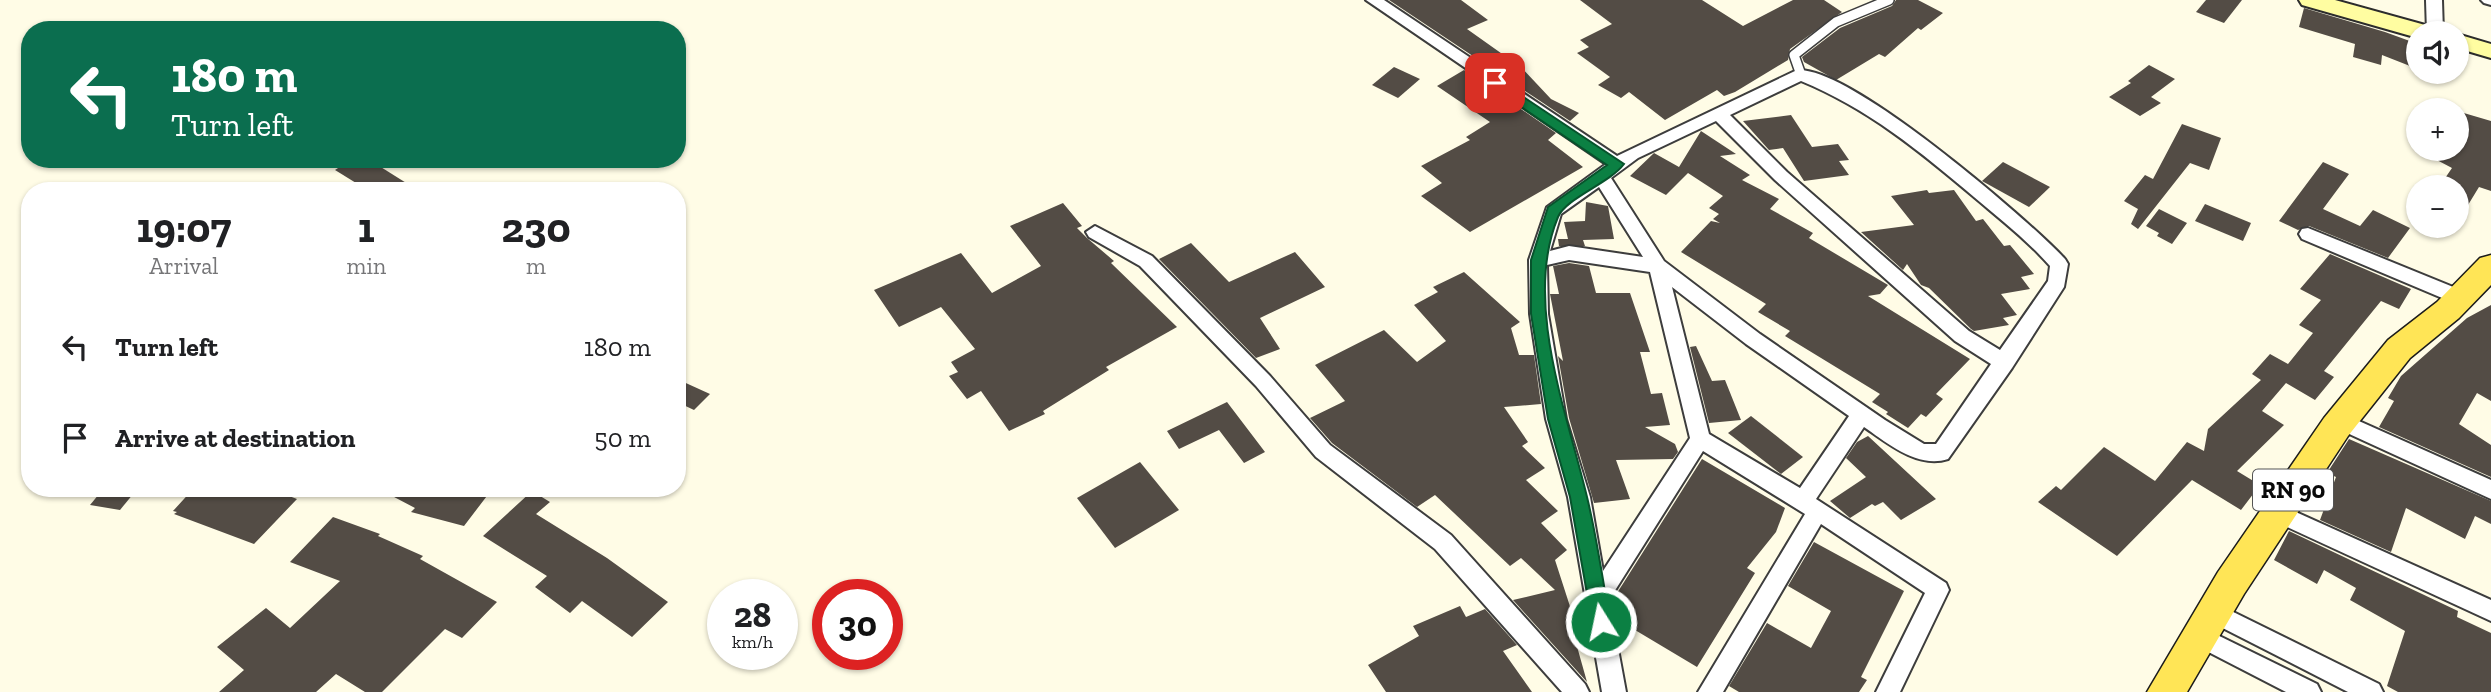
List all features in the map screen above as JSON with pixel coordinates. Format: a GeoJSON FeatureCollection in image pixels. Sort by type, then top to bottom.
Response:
{"type":"FeatureCollection","features":[{"type":"Feature","properties":{"kind":"main road"},"geometry":{"type":"LineString","coordinates":[[2311,0],[2406,27]]}},
{"type":"Feature","properties":{"kind":"main road"},"geometry":{"type":"LineString","coordinates":[[2469,45],[2491,51]]}},
{"type":"Feature","properties":{"kind":"main road","name":"RN 90"},"geometry":{"type":"LineString","coordinates":[[2166,692],[2206,624],[2341,421],[2399,349],[2467,300],[2491,267]]}},
{"type":"Feature","properties":{"kind":"street"},"geometry":{"type":"LineString","coordinates":[[1374,0],[1617,164]]}},
{"type":"Feature","properties":{"kind":"street"},"geometry":{"type":"LineString","coordinates":[[2434,0],[2435,21]]}},
{"type":"Feature","properties":{"kind":"street"},"geometry":{"type":"LineString","coordinates":[[1538,260],[1569,253],[1658,266],[1753,339],[1861,414],[1920,452],[1941,453],[2005,363],[2057,282],[2059,264],[2044,247],[1953,170],[1870,108],[1801,75],[1632,153],[1553,211],[1538,260],[1539,314],[1556,419],[1579,497],[1614,692]]}},
{"type":"Feature","properties":{"kind":"street"},"geometry":{"type":"LineString","coordinates":[[1718,113],[1781,176],[1962,336],[2005,363]]}},
{"type":"Feature","properties":{"kind":"street"},"geometry":{"type":"LineString","coordinates":[[1601,176],[1658,266],[1700,439],[1811,506],[1938,590],[1888,692]]}},
{"type":"Feature","properties":{"kind":"street"},"geometry":{"type":"LineString","coordinates":[[1095,232],[1146,261],[1263,381],[1324,452],[1443,542],[1577,692]]}},
{"type":"Feature","properties":{"kind":"street"},"geometry":{"type":"LineString","coordinates":[[2308,234],[2467,300]]}},
{"type":"Feature","properties":{"kind":"street"},"geometry":{"type":"LineString","coordinates":[[1710,692],[1861,414]]}},
{"type":"Feature","properties":{"kind":"street"},"geometry":{"type":"LineString","coordinates":[[2341,421],[2491,490]]}},
{"type":"Feature","properties":{"kind":"street"},"geometry":{"type":"LineString","coordinates":[[1597,599],[1700,439]]}},
{"type":"Feature","properties":{"kind":"street"},"geometry":{"type":"LineString","coordinates":[[2278,513],[2491,611]]}},
{"type":"Feature","properties":{"kind":"street"},"geometry":{"type":"LineString","coordinates":[[2206,624],[2309,692]]}},
{"type":"Feature","properties":{"kind":"street"},"geometry":{"type":"LineString","coordinates":[[2206,624],[2371,692]]}},
{"type":"Feature","properties":{"kind":"lane"},"geometry":{"type":"LineString","coordinates":[[1801,75],[1794,55],[1836,22],[1889,0]]}},
{"type":"Feature","properties":{"kind":"building"},"geometry":{"type":"Polygon","coordinates":[[[1389,0],[1461,0],[1488,20],[1467,29],[1522,68],[1551,99],[1579,113],[1570,121],[1389,0]]]}},
{"type":"Feature","properties":{"kind":"building"},"geometry":{"type":"Polygon","coordinates":[[[1580,0],[1702,0],[1743,26],[1793,0],[1824,0],[1842,12],[1790,49],[1788,60],[1735,92],[1724,96],[1717,90],[1665,120],[1629,92],[1621,98],[1598,85],[1610,77],[1577,53],[1589,47],[1580,40],[1612,24],[1580,0]]]}},
{"type":"Feature","properties":{"kind":"building"},"geometry":{"type":"Polygon","coordinates":[[[1896,0],[1918,0],[1943,13],[1921,30],[1918,28],[1885,57],[1879,54],[1836,80],[1804,62],[1802,57],[1840,28],[1892,6],[1896,0]]]}},
{"type":"Feature","properties":{"kind":"building"},"geometry":{"type":"Polygon","coordinates":[[[2206,0],[2242,0],[2224,23],[2196,12],[2206,0]]]}},
{"type":"Feature","properties":{"kind":"building"},"geometry":{"type":"Polygon","coordinates":[[[2304,8],[2385,32],[2406,40],[2406,64],[2382,55],[2381,65],[2353,57],[2355,44],[2299,27],[2304,8]]]}},
{"type":"Feature","properties":{"kind":"building"},"geometry":{"type":"Polygon","coordinates":[[[2149,65],[2175,79],[2151,97],[2161,103],[2140,116],[2109,97],[2131,83],[2128,81],[2149,65]]]}},
{"type":"Feature","properties":{"kind":"building"},"geometry":{"type":"Polygon","coordinates":[[[1394,67],[1420,79],[1398,98],[1372,85],[1394,67]]]}},
{"type":"Feature","properties":{"kind":"building"},"geometry":{"type":"Polygon","coordinates":[[[1464,70],[1556,133],[1548,140],[1583,167],[1470,232],[1421,196],[1442,183],[1421,166],[1470,140],[1466,137],[1490,122],[1437,86],[1464,70]]]}},
{"type":"Feature","properties":{"kind":"building"},"geometry":{"type":"Polygon","coordinates":[[[1791,115],[1812,147],[1838,144],[1849,160],[1839,161],[1849,175],[1804,181],[1783,148],[1769,150],[1743,121],[1791,115]]]}},
{"type":"Feature","properties":{"kind":"building"},"geometry":{"type":"Polygon","coordinates":[[[2469,115],[2491,121],[2491,191],[2479,187],[2469,203],[2469,175],[2447,175],[2452,168],[2439,161],[2469,161],[2469,115]]]}},
{"type":"Feature","properties":{"kind":"building"},"geometry":{"type":"Polygon","coordinates":[[[2182,124],[2221,138],[2209,170],[2190,163],[2138,229],[2131,224],[2138,209],[2124,201],[2145,175],[2153,179],[2182,124]]]}},
{"type":"Feature","properties":{"kind":"building"},"geometry":{"type":"Polygon","coordinates":[[[1701,131],[1736,154],[1720,156],[1750,175],[1742,180],[1779,199],[1770,209],[1813,233],[1809,238],[1888,285],[1880,294],[1868,296],[1970,359],[1936,394],[1943,399],[1926,417],[1921,414],[1908,428],[1886,414],[1888,412],[1872,402],[1880,394],[1785,336],[1790,331],[1758,312],[1766,304],[1681,252],[1711,221],[1720,223],[1713,219],[1719,214],[1709,208],[1723,196],[1688,173],[1666,195],[1630,176],[1654,153],[1679,167],[1701,131]]]}},
{"type":"Feature","properties":{"kind":"building"},"geometry":{"type":"Polygon","coordinates":[[[2003,162],[2050,187],[2029,207],[1982,181],[2003,162]]]}},
{"type":"Feature","properties":{"kind":"building"},"geometry":{"type":"Polygon","coordinates":[[[2323,162],[2349,174],[2323,209],[2360,226],[2373,210],[2406,226],[2406,233],[2388,258],[2309,226],[2298,230],[2279,221],[2323,162]]]}},
{"type":"Feature","properties":{"kind":"building"},"geometry":{"type":"Polygon","coordinates":[[[382,168],[405,182],[354,182],[335,170],[382,168]]]}},
{"type":"Feature","properties":{"kind":"building"},"geometry":{"type":"Polygon","coordinates":[[[1927,190],[1929,193],[1954,190],[1976,221],[1983,219],[2004,246],[2010,245],[2034,274],[2021,277],[2030,289],[2001,294],[2017,315],[2003,318],[2009,325],[1974,331],[1929,288],[1921,285],[1907,264],[1903,270],[1861,232],[1914,225],[1891,196],[1927,190]]]}},
{"type":"Feature","properties":{"kind":"building"},"geometry":{"type":"Polygon","coordinates":[[[1586,202],[1608,206],[1614,239],[1583,240],[1585,246],[1559,246],[1558,239],[1568,239],[1564,222],[1585,221],[1586,202]]]}},
{"type":"Feature","properties":{"kind":"building"},"geometry":{"type":"Polygon","coordinates":[[[1063,203],[1082,226],[1077,228],[1114,261],[1111,263],[1177,327],[1106,367],[1109,370],[1043,411],[1045,414],[1009,431],[981,391],[967,399],[949,376],[958,372],[951,362],[975,349],[941,307],[899,327],[874,290],[961,253],[992,293],[1041,266],[1010,226],[1063,203]]]}},
{"type":"Feature","properties":{"kind":"building"},"geometry":{"type":"Polygon","coordinates":[[[2205,204],[2251,223],[2243,241],[2195,221],[2205,204]]]}},
{"type":"Feature","properties":{"kind":"building"},"geometry":{"type":"Polygon","coordinates":[[[2159,209],[2187,223],[2172,244],[2146,226],[2159,209]]]}},
{"type":"Feature","properties":{"kind":"building"},"geometry":{"type":"Polygon","coordinates":[[[1191,243],[1229,282],[1295,252],[1325,287],[1260,318],[1280,349],[1256,358],[1159,259],[1191,243]]]}},
{"type":"Feature","properties":{"kind":"building"},"geometry":{"type":"Polygon","coordinates":[[[2330,254],[2411,289],[2399,309],[2381,301],[2324,371],[2334,377],[2315,400],[2286,383],[2262,411],[2284,425],[2237,471],[2260,485],[2241,510],[2192,480],[2117,556],[2038,502],[2056,486],[2061,490],[2104,447],[2155,481],[2187,442],[2204,451],[2208,429],[2261,380],[2252,374],[2270,354],[2288,364],[2313,333],[2299,325],[2321,300],[2300,289],[2330,254]]]}},
{"type":"Feature","properties":{"kind":"building"},"geometry":{"type":"Polygon","coordinates":[[[1569,263],[1589,266],[1596,293],[1630,293],[1650,352],[1640,352],[1651,394],[1662,393],[1670,425],[1645,427],[1675,444],[1678,452],[1673,459],[1616,460],[1630,499],[1594,503],[1569,418],[1558,356],[1563,361],[1550,294],[1559,294],[1553,266],[1569,263]]]}},
{"type":"Feature","properties":{"kind":"building"},"geometry":{"type":"Polygon","coordinates":[[[1464,272],[1520,322],[1511,328],[1519,355],[1534,355],[1541,404],[1504,407],[1528,442],[1522,446],[1545,468],[1526,480],[1558,511],[1541,523],[1567,550],[1555,560],[1576,625],[1571,625],[1587,682],[1513,600],[1555,590],[1521,558],[1510,566],[1435,495],[1417,507],[1332,443],[1310,418],[1345,401],[1315,365],[1384,330],[1417,362],[1446,341],[1414,305],[1438,292],[1433,287],[1464,272]]]}},
{"type":"Feature","properties":{"kind":"building"},"geometry":{"type":"Polygon","coordinates":[[[2491,305],[2491,401],[2477,393],[2459,424],[2491,445],[2491,477],[2379,427],[2394,401],[2388,398],[2401,376],[2467,318],[2491,305]]]}},
{"type":"Feature","properties":{"kind":"building"},"geometry":{"type":"Polygon","coordinates":[[[1696,346],[1712,381],[1725,380],[1741,420],[1709,423],[1690,347],[1696,346]]]}},
{"type":"Feature","properties":{"kind":"building"},"geometry":{"type":"Polygon","coordinates":[[[686,383],[710,394],[694,410],[686,406],[686,383]]]}},
{"type":"Feature","properties":{"kind":"building"},"geometry":{"type":"Polygon","coordinates":[[[1227,402],[1265,452],[1244,463],[1219,430],[1179,449],[1167,431],[1227,402]]]}},
{"type":"Feature","properties":{"kind":"building"},"geometry":{"type":"Polygon","coordinates":[[[1751,416],[1803,457],[1781,474],[1728,433],[1751,416]]]}},
{"type":"Feature","properties":{"kind":"building"},"geometry":{"type":"Polygon","coordinates":[[[1868,436],[1936,499],[1901,520],[1883,502],[1875,506],[1872,504],[1850,518],[1830,501],[1866,477],[1846,458],[1857,442],[1868,436]]]}},
{"type":"Feature","properties":{"kind":"building"},"geometry":{"type":"Polygon","coordinates":[[[2349,439],[2491,501],[2491,524],[2475,516],[2465,539],[2406,508],[2391,552],[2320,520],[2336,477],[2327,473],[2349,439]]]}},
{"type":"Feature","properties":{"kind":"building"},"geometry":{"type":"Polygon","coordinates":[[[1702,459],[1785,508],[1776,532],[1747,568],[1755,573],[1697,667],[1630,627],[1626,633],[1617,628],[1612,601],[1702,459]]]}},
{"type":"Feature","properties":{"kind":"building"},"geometry":{"type":"Polygon","coordinates":[[[1140,462],[1179,510],[1115,548],[1077,498],[1140,462]]]}},
{"type":"Feature","properties":{"kind":"building"},"geometry":{"type":"Polygon","coordinates":[[[97,497],[131,497],[120,510],[90,505],[97,497]]]}},
{"type":"Feature","properties":{"kind":"building"},"geometry":{"type":"Polygon","coordinates":[[[186,497],[297,499],[254,544],[174,514],[177,512],[173,511],[186,497]]]}},
{"type":"Feature","properties":{"kind":"building"},"geometry":{"type":"Polygon","coordinates":[[[394,497],[486,497],[464,526],[411,512],[415,508],[394,497]]]}},
{"type":"Feature","properties":{"kind":"building"},"geometry":{"type":"Polygon","coordinates":[[[525,497],[542,497],[550,502],[536,514],[607,558],[668,602],[632,637],[582,601],[570,613],[535,587],[547,576],[483,536],[525,497]]]}},
{"type":"Feature","properties":{"kind":"building"},"geometry":{"type":"Polygon","coordinates":[[[333,517],[380,534],[378,536],[423,556],[420,559],[497,602],[462,638],[445,629],[382,692],[365,692],[336,674],[316,692],[219,692],[244,670],[217,647],[266,608],[290,628],[340,581],[290,562],[333,517]]]}},
{"type":"Feature","properties":{"kind":"building"},"geometry":{"type":"Polygon","coordinates":[[[2289,531],[2458,611],[2457,617],[2491,633],[2491,692],[2398,692],[2387,686],[2405,631],[2350,600],[2356,588],[2324,570],[2317,584],[2274,560],[2289,531]]]}},
{"type":"Feature","properties":{"kind":"building"},"geometry":{"type":"Polygon","coordinates":[[[1814,542],[1904,591],[1861,677],[1867,680],[1859,692],[1739,692],[1729,686],[1767,623],[1811,648],[1831,611],[1788,586],[1814,542]]]}},
{"type":"Feature","properties":{"kind":"building"},"geometry":{"type":"Polygon","coordinates":[[[1460,606],[1466,617],[1485,609],[1517,645],[1503,651],[1532,692],[1386,692],[1368,665],[1419,636],[1413,626],[1460,606]]]}},
{"type":"Feature","properties":{"kind":"route"},"geometry":{"type":"LineString","coordinates":[[1495,83],[1617,164],[1553,211],[1538,260],[1539,314],[1556,419],[1579,497],[1601,622]]}}]}
